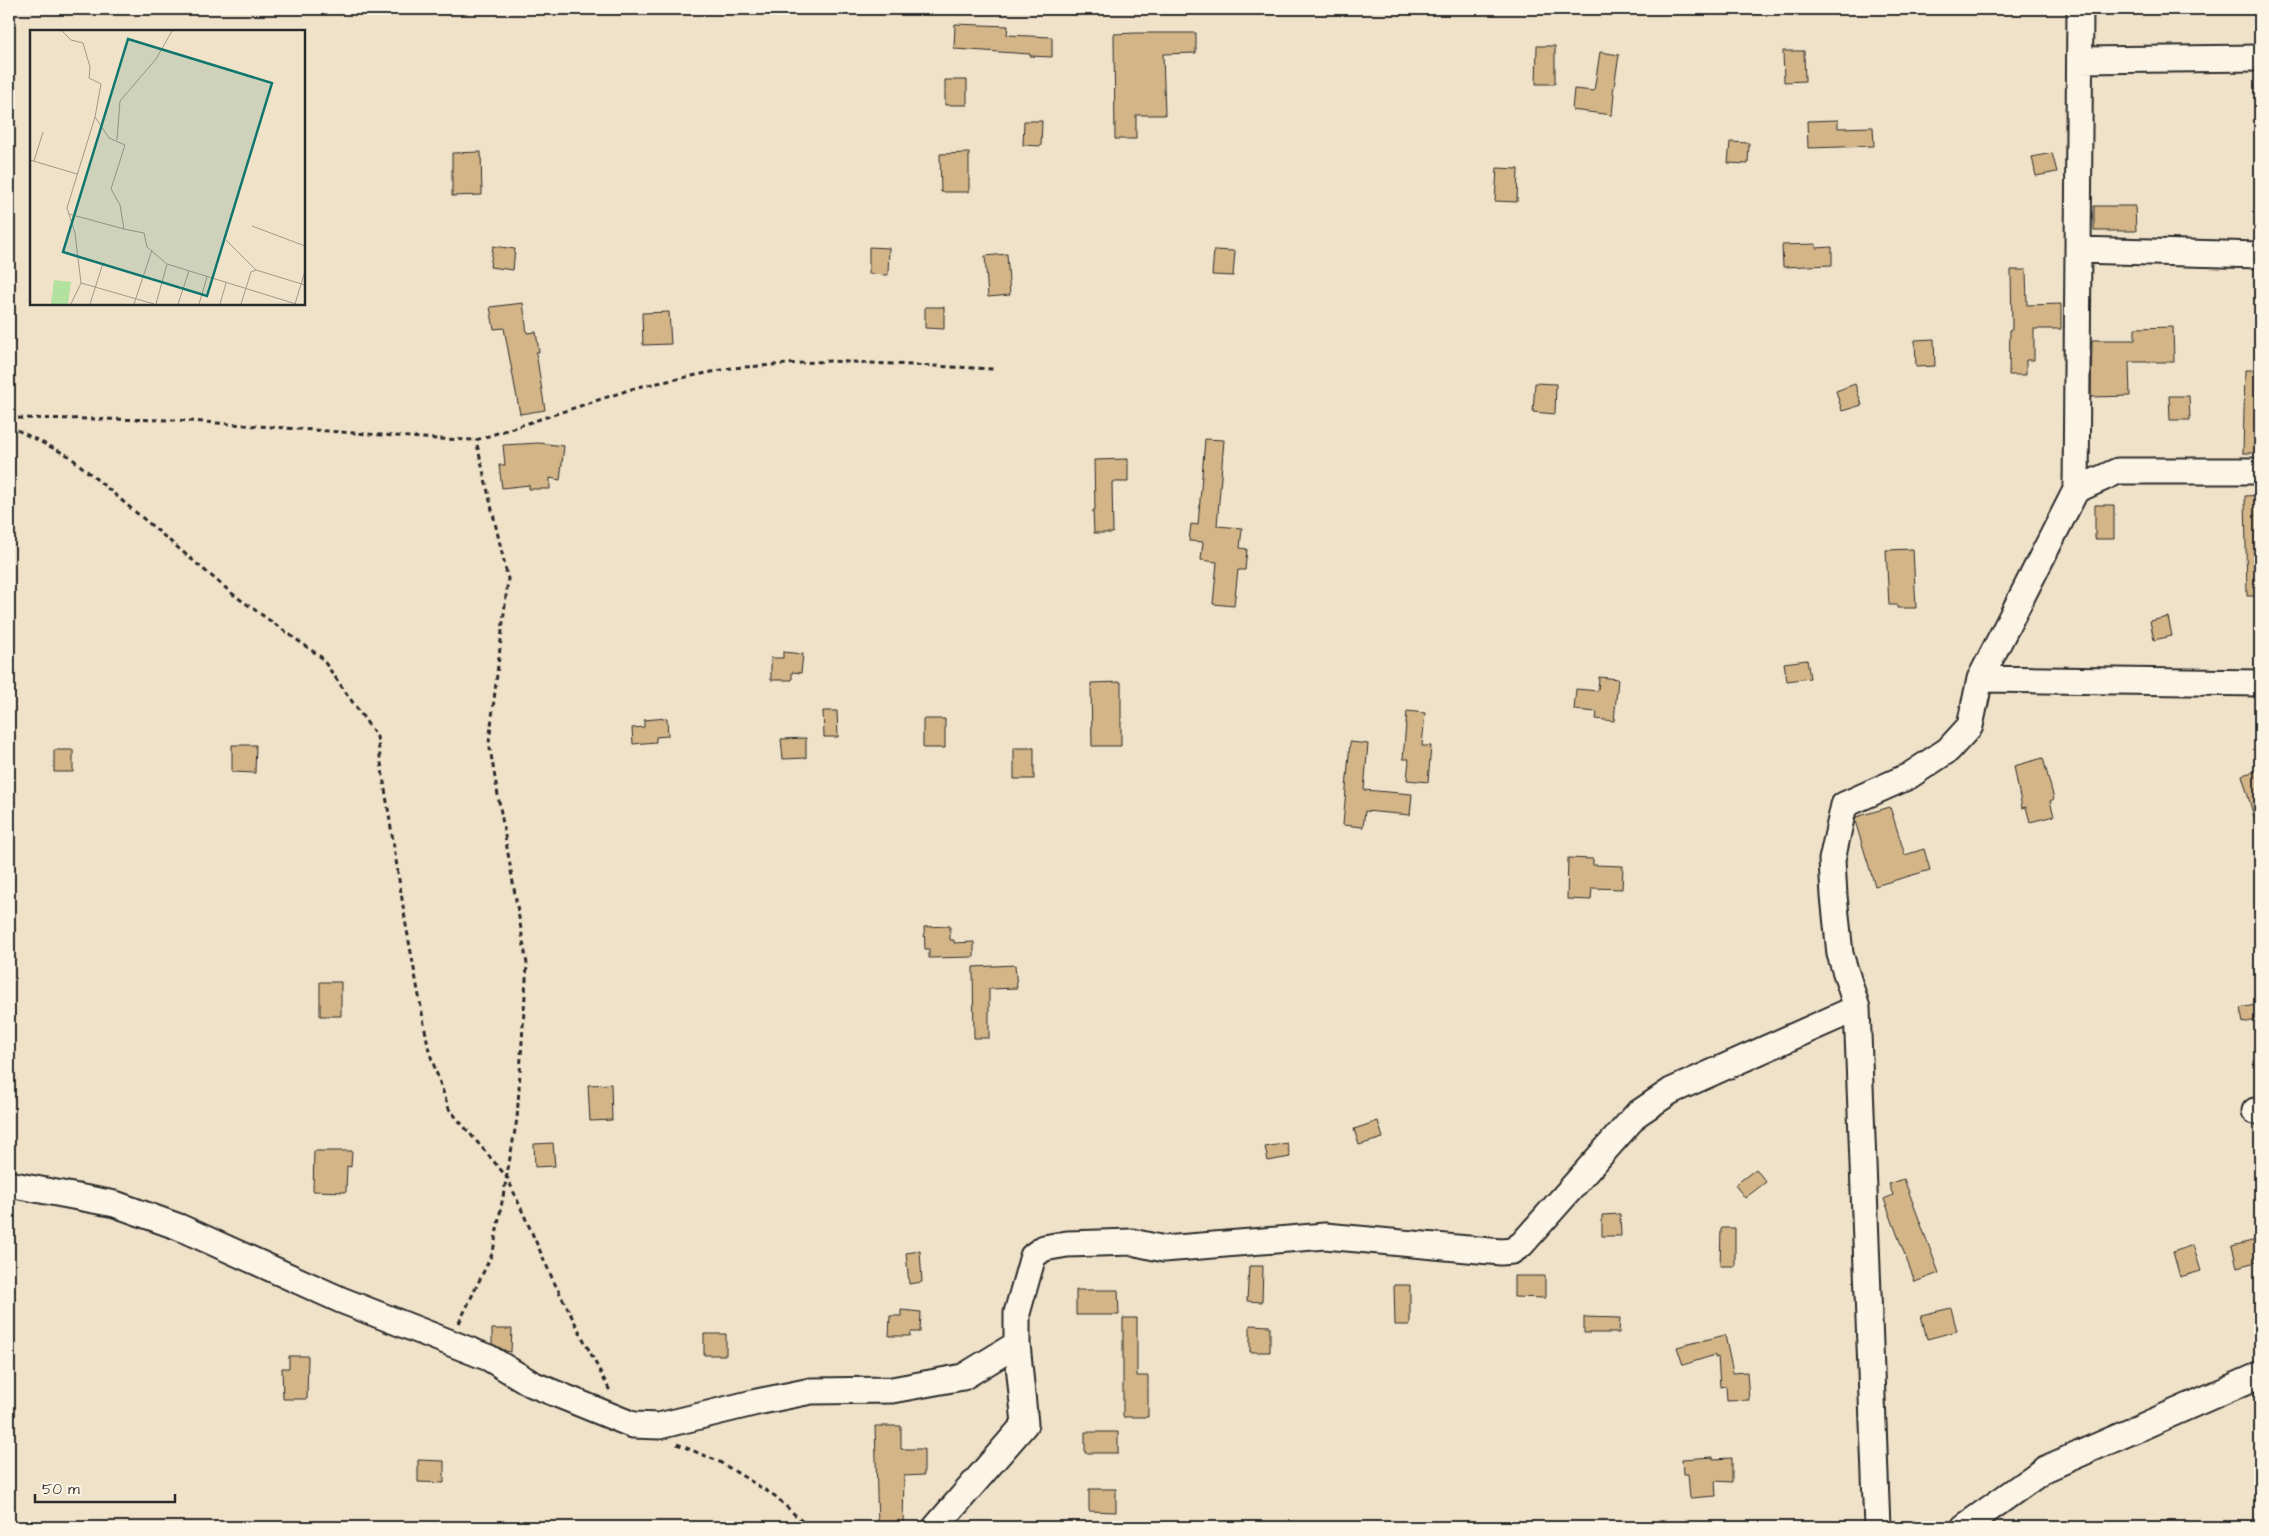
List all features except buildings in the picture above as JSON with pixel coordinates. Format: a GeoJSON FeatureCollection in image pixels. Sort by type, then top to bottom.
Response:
{"type":"FeatureCollection","features":[{"type":"Feature","properties":{"kind":"street"},"geometry":{"type":"LineString","coordinates":[[1877,1527],[1857,1008],[1840,954],[1832,860],[1844,805],[1909,776],[1948,750],[1970,726],[1980,679],[2076,490],[2080,9]]}},
{"type":"Feature","properties":{"kind":"street"},"geometry":{"type":"LineString","coordinates":[[2080,60],[2260,58]]}},
{"type":"Feature","properties":{"kind":"street"},"geometry":{"type":"LineString","coordinates":[[2078,250],[2260,255]]}},
{"type":"Feature","properties":{"kind":"street"},"geometry":{"type":"LineString","coordinates":[[2076,490],[2118,471],[2260,471]]}},
{"type":"Feature","properties":{"kind":"street"},"geometry":{"type":"LineString","coordinates":[[1980,679],[2260,683]]}},
{"type":"Feature","properties":{"kind":"street"},"geometry":{"type":"LineString","coordinates":[[936,1527],[1025,1424],[1016,1344],[1018,1313],[1033,1256],[1044,1248],[1067,1244],[1132,1242],[1164,1249],[1325,1236],[1415,1246],[1500,1252],[1512,1251],[1522,1244],[1637,1114],[1671,1091],[1857,1008]]}},
{"type":"Feature","properties":{"kind":"street"},"geometry":{"type":"LineString","coordinates":[[9,1184],[115,1204],[179,1227],[341,1300],[490,1358],[532,1384],[633,1425],[659,1426],[811,1391],[892,1390],[963,1377],[1016,1344]]}},
{"type":"Feature","properties":{"kind":"street"},"geometry":{"type":"LineString","coordinates":[[1964,1527],[2045,1469],[2260,1376]]}},
{"type":"Feature","properties":{"kind":"path"},"geometry":{"type":"LineString","coordinates":[[9,418],[176,420],[437,439],[476,440],[638,387],[732,368],[830,361],[994,369]]}},
{"type":"Feature","properties":{"kind":"path"},"geometry":{"type":"LineString","coordinates":[[9,426],[68,456],[234,595],[321,658],[377,737],[406,924],[429,1052],[449,1109],[507,1177],[553,1280],[614,1398]]}},
{"type":"Feature","properties":{"kind":"path"},"geometry":{"type":"LineString","coordinates":[[450,1342],[493,1252],[517,1118],[527,964],[489,743],[508,579],[476,440]]}},
{"type":"Feature","properties":{"kind":"path"},"geometry":{"type":"LineString","coordinates":[[676,1443],[718,1461],[775,1496],[808,1527]]}}]}
